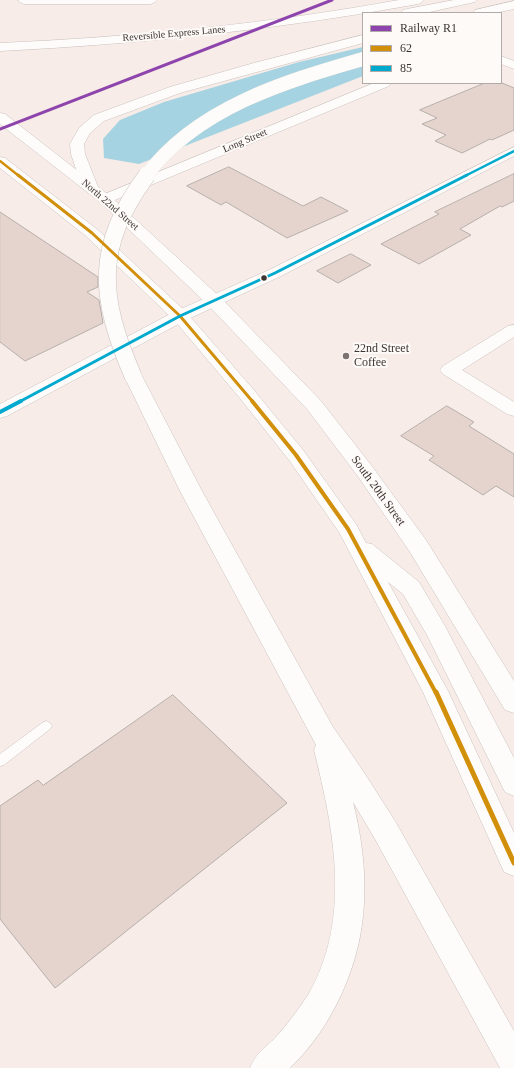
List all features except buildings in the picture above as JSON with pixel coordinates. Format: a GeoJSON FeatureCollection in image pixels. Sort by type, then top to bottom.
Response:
{"type":"FeatureCollection","features":[{"type":"Feature","properties":{"kind":"main road"},"geometry":{"type":"LineString","coordinates":[[24,0],[151,0]]}},
{"type":"Feature","properties":{"kind":"main road","name":"Reversible Express Lanes"},"geometry":{"type":"LineString","coordinates":[[0,47],[75,43],[219,30],[342,14],[418,0]]}},
{"type":"Feature","properties":{"kind":"main road"},"geometry":{"type":"LineString","coordinates":[[412,12],[471,0]]}},
{"type":"Feature","properties":{"kind":"main road"},"geometry":{"type":"LineString","coordinates":[[0,36],[174,24],[296,9],[342,1]]}},
{"type":"Feature","properties":{"kind":"main road"},"geometry":{"type":"LineString","coordinates":[[483,12],[514,5]]}},
{"type":"Feature","properties":{"kind":"main road"},"geometry":{"type":"LineString","coordinates":[[0,59],[64,56],[174,47],[362,21]]}},
{"type":"Feature","properties":{"kind":"main road"},"geometry":{"type":"LineString","coordinates":[[90,187],[78,154],[77,144],[84,131],[99,118],[183,88],[259,66],[362,40]]}},
{"type":"Feature","properties":{"kind":"main road"},"geometry":{"type":"LineString","coordinates":[[362,59],[287,82],[253,96],[226,110],[193,132],[162,158],[132,194],[119,221],[111,246],[106,276],[107,297],[116,336],[133,376],[191,491],[324,735],[354,779],[384,830],[514,1062]]}},
{"type":"Feature","properties":{"kind":"main road","name":"North 22nd Street"},"geometry":{"type":"LineString","coordinates":[[0,117],[105,198],[214,301]]}},
{"type":"Feature","properties":{"kind":"main road"},"geometry":{"type":"LineString","coordinates":[[0,161],[92,233],[180,316],[246,393],[296,455],[348,529],[435,691],[514,863]]}},
{"type":"Feature","properties":{"kind":"main road","name":"South 20th Street"},"geometry":{"type":"LineString","coordinates":[[214,301],[314,405],[364,470],[418,546],[514,703]]}},
{"type":"Feature","properties":{"kind":"main road"},"geometry":{"type":"LineString","coordinates":[[356,545],[411,588],[440,638],[514,784]]}},
{"type":"Feature","properties":{"kind":"main road"},"geometry":{"type":"LineString","coordinates":[[266,1068],[281,1056],[305,1028],[325,996],[339,963],[348,930],[350,875],[343,823],[324,735]]}},
{"type":"Feature","properties":{"kind":"street"},"geometry":{"type":"LineString","coordinates":[[502,60],[514,65]]}},
{"type":"Feature","properties":{"kind":"street","name":"Long Street"},"geometry":{"type":"LineString","coordinates":[[105,198],[383,84]]}},
{"type":"Feature","properties":{"kind":"street"},"geometry":{"type":"LineString","coordinates":[[0,412],[180,316],[275,273],[514,151]]}},
{"type":"Feature","properties":{"kind":"street"},"geometry":{"type":"LineString","coordinates":[[514,330],[449,370],[514,410]]}},
{"type":"Feature","properties":{"kind":"lane"},"geometry":{"type":"LineString","coordinates":[[0,761],[46,726]]}},
{"type":"Feature","properties":{"kind":"water"},"geometry":{"type":"Polygon","coordinates":[[[362,47],[362,76],[139,164],[104,158],[103,139],[120,120],[164,102],[299,62],[362,47]]]}},
{"type":"Feature","properties":{"kind":"rail line","name":"R1"},"geometry":{"type":"LineString","coordinates":[[0,129],[332,0]]}},
{"type":"Feature","properties":{"kind":"transit line","name":"85"},"geometry":{"type":"LineString","coordinates":[[0,412],[180,316],[275,273],[514,151]]}},
{"type":"Feature","properties":{"kind":"transit line","name":"62"},"geometry":{"type":"LineString","coordinates":[[0,161],[92,233],[180,316],[246,393],[296,455],[348,529],[435,691],[514,863]]}},
{"type":"Feature","properties":{"kind":"place","name":"22nd Street Coffee"},"geometry":{"type":"Point","coordinates":[346,356]}}]}
